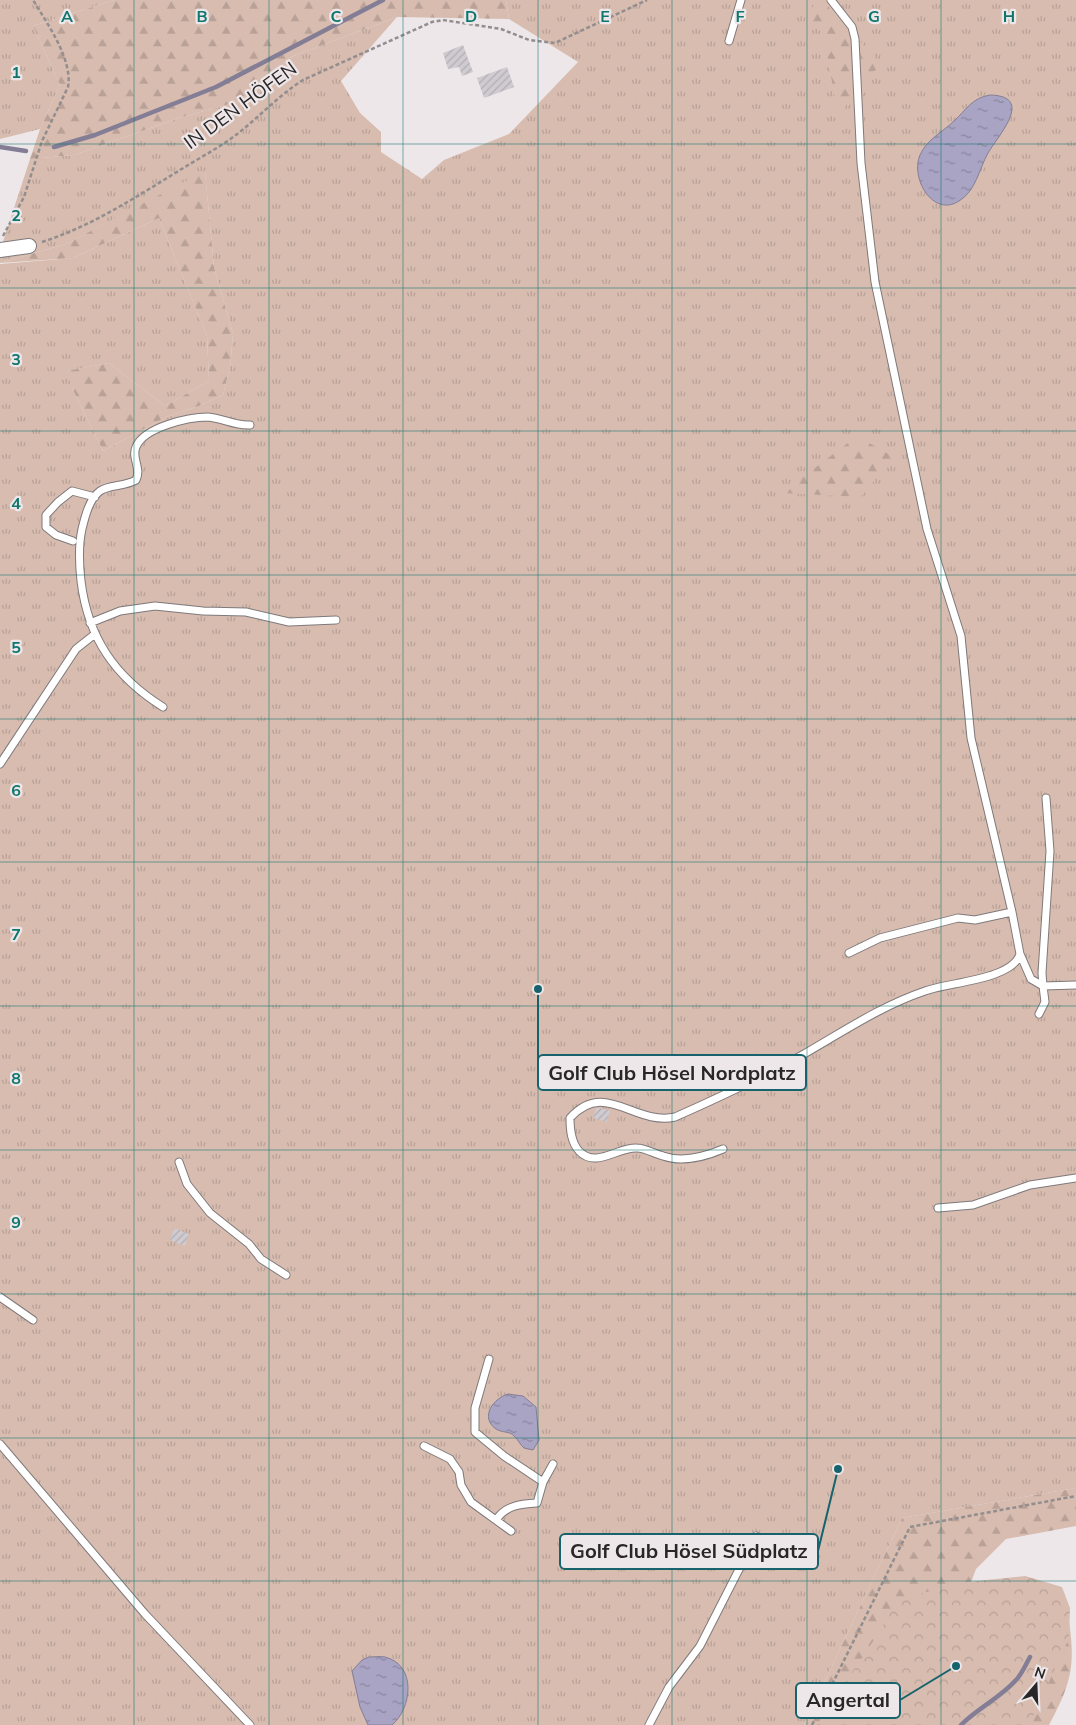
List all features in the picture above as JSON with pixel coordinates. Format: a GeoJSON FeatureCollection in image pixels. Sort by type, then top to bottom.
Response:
{"type":"FeatureCollection","features":[{"type":"Feature","properties":{"kind":"street"},"geometry":{"type":"LineString","coordinates":[[0,250],[29,246]]}},
{"type":"Feature","properties":{"kind":"lane"},"geometry":{"type":"LineString","coordinates":[[729,41],[741,0]]}},
{"type":"Feature","properties":{"kind":"lane"},"geometry":{"type":"LineString","coordinates":[[831,0],[852,27],[855,39],[861,163],[875,282],[927,529],[961,636],[971,738],[1020,954],[1031,979],[1043,986],[1076,985]]}},
{"type":"Feature","properties":{"kind":"lane"},"geometry":{"type":"LineString","coordinates":[[163,707],[151,700],[119,670],[104,652],[95,634],[90,622],[79,558],[84,522],[95,497],[106,488],[124,485],[136,480],[139,470],[135,448],[144,437],[164,426],[184,420],[209,418],[250,425]]}},
{"type":"Feature","properties":{"kind":"lane"},"geometry":{"type":"LineString","coordinates":[[72,541],[56,536],[46,527],[46,516],[58,502],[72,491],[95,497]]}},
{"type":"Feature","properties":{"kind":"lane"},"geometry":{"type":"LineString","coordinates":[[90,622],[120,611],[155,606],[196,611],[246,612],[289,622],[336,620]]}},
{"type":"Feature","properties":{"kind":"lane"},"geometry":{"type":"LineString","coordinates":[[0,764],[76,649],[95,634]]}},
{"type":"Feature","properties":{"kind":"lane"},"geometry":{"type":"LineString","coordinates":[[1039,1014],[1045,1002],[1043,986],[1050,852],[1046,798]]}},
{"type":"Feature","properties":{"kind":"lane"},"geometry":{"type":"LineString","coordinates":[[849,953],[880,938],[958,918],[975,920],[1012,912]]}},
{"type":"Feature","properties":{"kind":"lane"},"geometry":{"type":"LineString","coordinates":[[723,1149],[704,1157],[671,1159],[638,1148],[594,1159],[585,1156],[577,1148],[571,1134],[570,1118],[582,1106],[599,1101],[622,1106],[657,1119],[674,1117],[788,1063],[893,1003],[938,986],[1002,972],[1014,966],[1020,954]]}},
{"type":"Feature","properties":{"kind":"lane"},"geometry":{"type":"LineString","coordinates":[[179,1162],[187,1184],[210,1213],[244,1240],[260,1259],[286,1275]]}},
{"type":"Feature","properties":{"kind":"lane"},"geometry":{"type":"LineString","coordinates":[[938,1208],[973,1205],[1030,1185],[1076,1178]]}},
{"type":"Feature","properties":{"kind":"lane"},"geometry":{"type":"LineString","coordinates":[[0,1297],[33,1320]]}},
{"type":"Feature","properties":{"kind":"lane"},"geometry":{"type":"LineString","coordinates":[[489,1360],[474,1408],[475,1432],[543,1482]]}},
{"type":"Feature","properties":{"kind":"lane"},"geometry":{"type":"LineString","coordinates":[[0,1444],[145,1614],[250,1725]]}},
{"type":"Feature","properties":{"kind":"lane"},"geometry":{"type":"LineString","coordinates":[[424,1446],[450,1459],[459,1472],[462,1485],[472,1502],[489,1517],[510,1531]]}},
{"type":"Feature","properties":{"kind":"lane"},"geometry":{"type":"LineString","coordinates":[[496,1520],[502,1511],[518,1504],[537,1503],[543,1482],[552,1464]]}},
{"type":"Feature","properties":{"kind":"lane"},"geometry":{"type":"LineString","coordinates":[[649,1725],[669,1687],[700,1646],[756,1536]]}},
{"type":"Feature","properties":{"kind":"path"},"geometry":{"type":"LineString","coordinates":[[0,242],[24,197],[42,140],[68,87],[70,78],[57,42],[33,0]]}},
{"type":"Feature","properties":{"kind":"path","name":"IN DEN HÖFEN"},"geometry":{"type":"LineString","coordinates":[[29,246],[69,234],[123,206],[230,139],[286,91],[303,80],[432,22],[443,20],[501,29],[529,40],[555,44],[647,0]]}},
{"type":"Feature","properties":{"kind":"path"},"geometry":{"type":"LineString","coordinates":[[812,1725],[910,1527],[1076,1496]]}},
{"type":"Feature","properties":{"kind":"green space"},"geometry":{"type":"Polygon","coordinates":[[[0,0],[114,0],[33,26],[60,85],[40,129],[0,139],[0,0]]]}},
{"type":"Feature","properties":{"kind":"green space"},"geometry":{"type":"Polygon","coordinates":[[[114,0],[506,0],[509,19],[397,17],[291,57],[240,101],[179,118],[74,155],[30,159],[40,129],[60,85],[33,26],[114,0]]]}},
{"type":"Feature","properties":{"kind":"green space"},"geometry":{"type":"Polygon","coordinates":[[[506,0],[1076,0],[1076,1488],[902,1518],[804,1725],[0,1725],[0,264],[73,258],[159,218],[207,336],[209,381],[165,406],[109,363],[67,371],[73,390],[103,451],[166,417],[199,406],[223,395],[230,367],[233,334],[214,267],[205,172],[66,244],[0,263],[0,251],[30,159],[74,155],[179,118],[240,101],[291,57],[397,17],[341,81],[360,113],[381,132],[381,152],[422,179],[444,160],[509,134],[578,62],[509,19],[506,0]]]}},
{"type":"Feature","properties":{"kind":"green space"},"geometry":{"type":"Polygon","coordinates":[[[817,0],[822,0],[883,66],[865,76],[838,118],[824,34],[805,19],[817,0]]]}},
{"type":"Feature","properties":{"kind":"green space"},"geometry":{"type":"Polygon","coordinates":[[[205,171],[214,267],[233,334],[230,367],[223,395],[199,406],[166,417],[103,451],[73,390],[66,371],[109,363],[165,406],[209,381],[207,336],[159,218],[73,258],[0,263],[66,244],[205,171]]]}},
{"type":"Feature","properties":{"kind":"green space"},"geometry":{"type":"Polygon","coordinates":[[[857,436],[894,457],[860,497],[782,493],[857,436]]]}},
{"type":"Feature","properties":{"kind":"green space"},"geometry":{"type":"Polygon","coordinates":[[[1076,1488],[1076,1526],[1006,1539],[976,1569],[969,1588],[1069,1622],[1072,1652],[1070,1676],[1062,1699],[1049,1725],[804,1725],[902,1518],[1076,1488]]]}},
{"type":"Feature","properties":{"kind":"green space"},"geometry":{"type":"Polygon","coordinates":[[[1025,1576],[1062,1587],[1070,1608],[1069,1638],[1029,1725],[817,1725],[879,1632],[898,1599],[967,1582],[1025,1576]]]}},
{"type":"Feature","properties":{"kind":"water"},"geometry":{"type":"Polygon","coordinates":[[[984,96],[1003,97],[1010,102],[1012,110],[1010,118],[988,153],[973,186],[965,197],[949,205],[941,204],[933,200],[926,193],[921,184],[918,174],[920,155],[931,140],[950,125],[970,105],[984,96]]]}},
{"type":"Feature","properties":{"kind":"water"},"geometry":{"type":"Polygon","coordinates":[[[508,1394],[523,1396],[536,1407],[539,1440],[533,1450],[524,1448],[512,1434],[496,1429],[491,1424],[489,1419],[490,1409],[498,1399],[508,1394]]]}},
{"type":"Feature","properties":{"kind":"water"},"geometry":{"type":"Polygon","coordinates":[[[369,1657],[383,1657],[395,1662],[407,1678],[407,1698],[404,1708],[399,1718],[392,1725],[368,1725],[360,1707],[352,1671],[362,1660],[369,1657]]]}},
{"type":"Feature","properties":{"kind":"building"},"geometry":{"type":"Polygon","coordinates":[[[463,45],[473,72],[462,76],[459,67],[448,69],[443,53],[463,45]]]}},
{"type":"Feature","properties":{"kind":"building"},"geometry":{"type":"Polygon","coordinates":[[[507,67],[514,87],[484,98],[477,78],[507,67]]]}},
{"type":"Feature","properties":{"kind":"building"},"geometry":{"type":"Polygon","coordinates":[[[596,1108],[610,1110],[607,1122],[593,1118],[596,1108]]]}},
{"type":"Feature","properties":{"kind":"building"},"geometry":{"type":"Polygon","coordinates":[[[174,1228],[189,1234],[185,1246],[170,1240],[174,1228]]]}},
{"type":"Feature","properties":{"kind":"waterway"},"geometry":{"type":"LineString","coordinates":[[54,147],[95,135],[216,87],[383,0]]}},
{"type":"Feature","properties":{"kind":"waterway"},"geometry":{"type":"LineString","coordinates":[[0,147],[26,151]]}},
{"type":"Feature","properties":{"kind":"waterway"},"geometry":{"type":"LineString","coordinates":[[961,1725],[1010,1686],[1020,1675],[1030,1657]]}},
{"type":"Feature","properties":{"kind":"place","name":"Golf Club Hösel Nordplatz"},"geometry":{"type":"Point","coordinates":[538,989]}},
{"type":"Feature","properties":{"kind":"place","name":"Golf Club Hösel Südplatz"},"geometry":{"type":"Point","coordinates":[838,1469]}},
{"type":"Feature","properties":{"kind":"place","name":"Angertal"},"geometry":{"type":"Point","coordinates":[956,1666]}}]}
